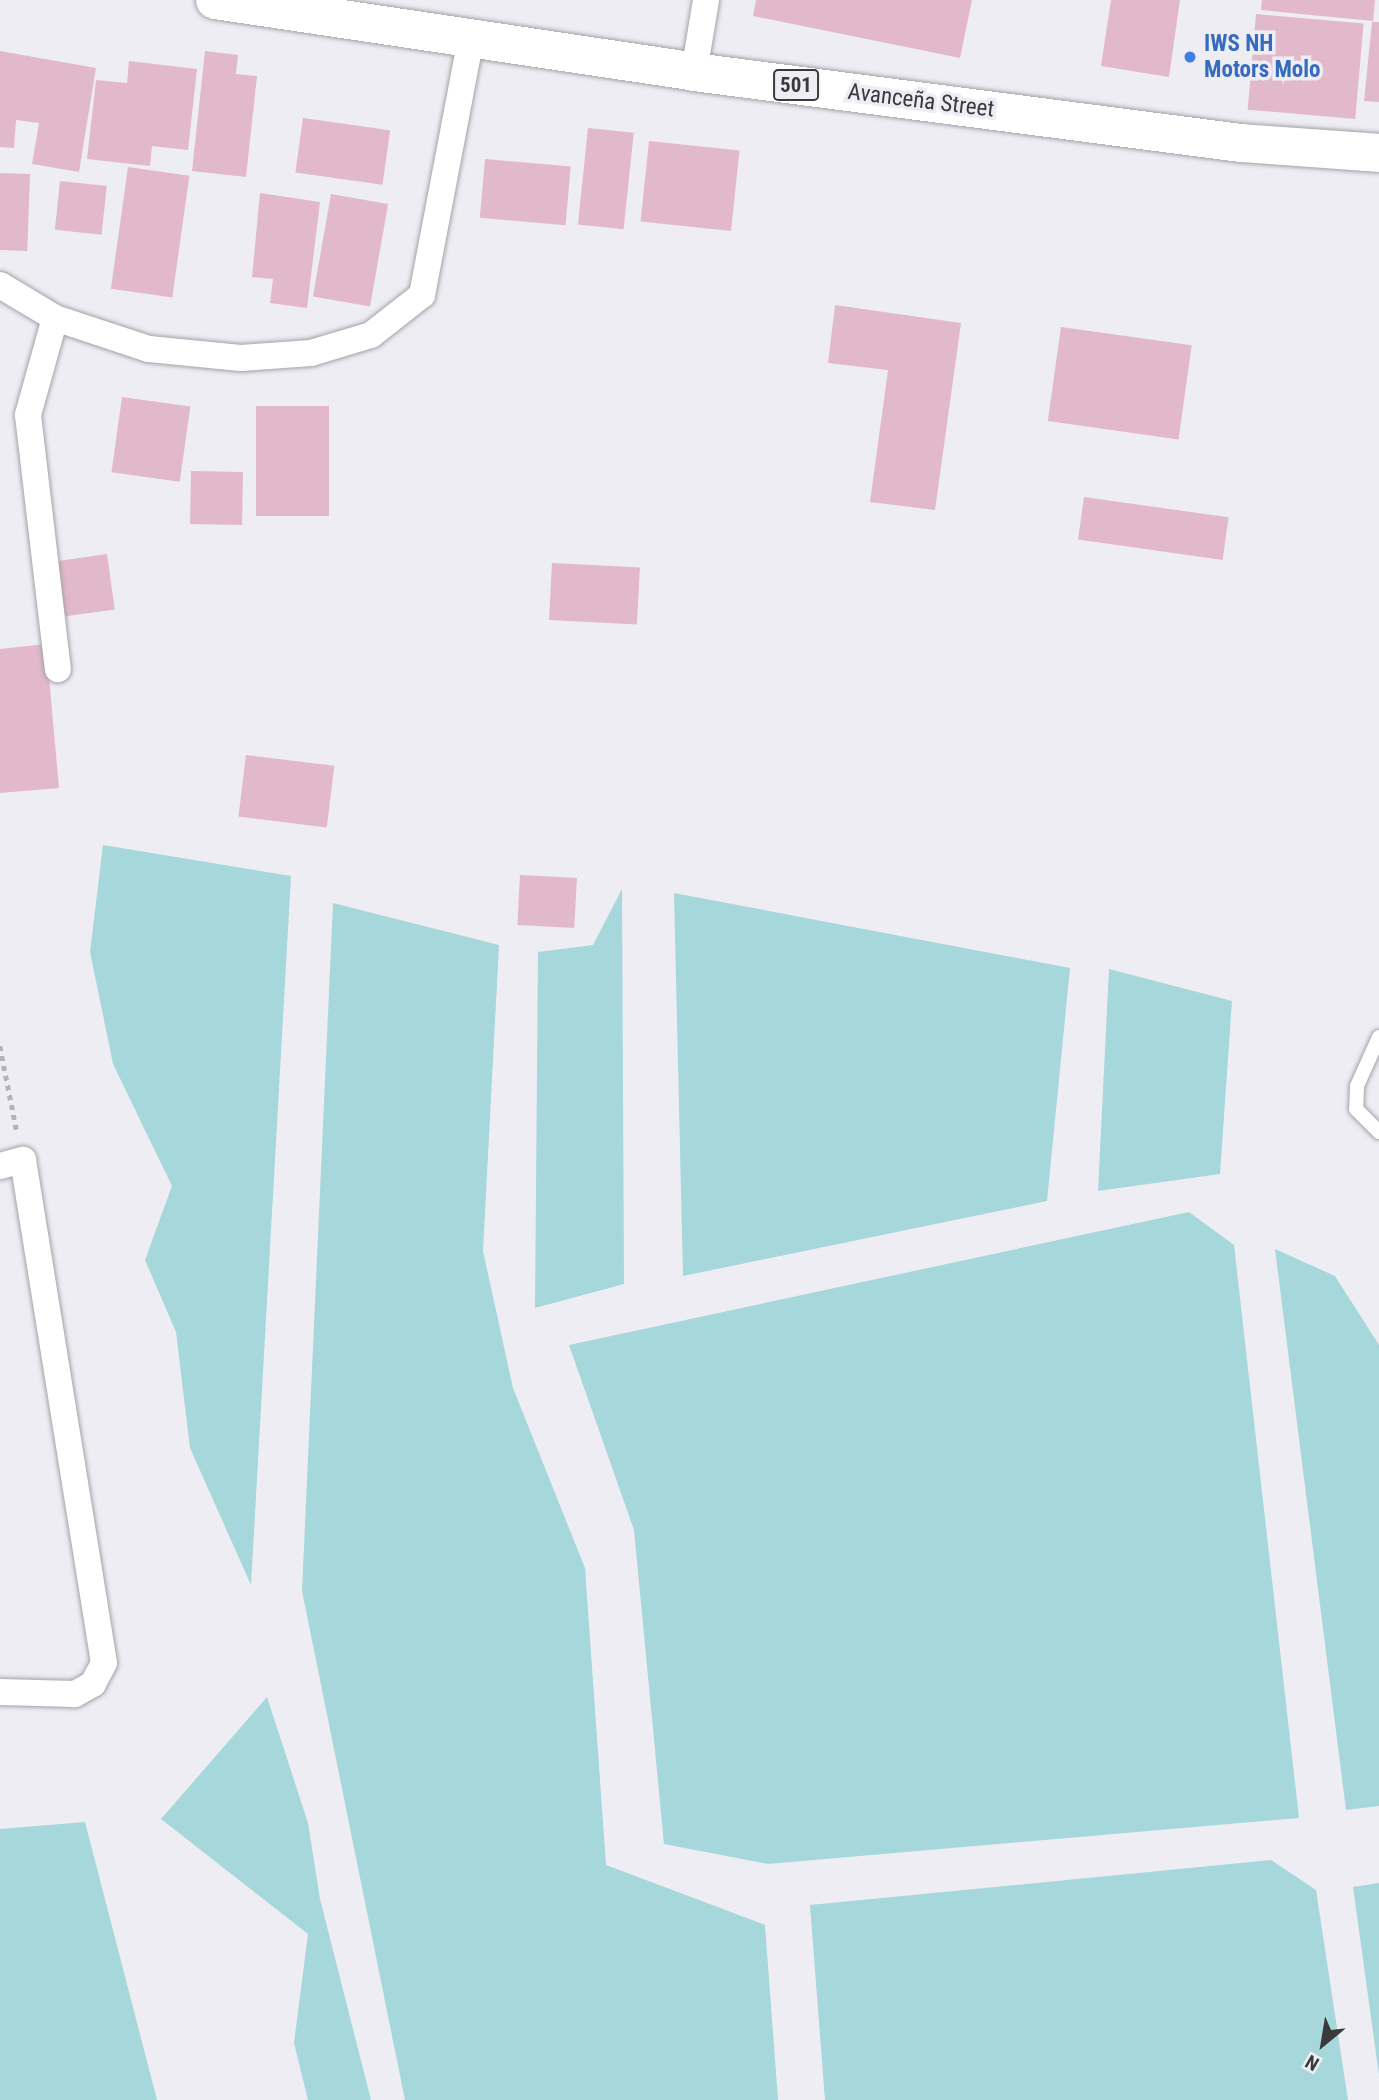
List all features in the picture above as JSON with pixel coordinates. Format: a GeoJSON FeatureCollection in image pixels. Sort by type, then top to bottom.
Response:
{"type":"FeatureCollection","features":[{"type":"Feature","properties":{"kind":"main road","name":"Avanceña Street"},"geometry":{"type":"LineString","coordinates":[[215,0],[694,72],[1241,143],[1379,153]]}},
{"type":"Feature","properties":{"kind":"street"},"geometry":{"type":"LineString","coordinates":[[694,72],[706,0]]}},
{"type":"Feature","properties":{"kind":"street"},"geometry":{"type":"LineString","coordinates":[[0,285],[55,318],[149,349],[241,358],[311,353],[371,335],[422,295],[471,37]]}},
{"type":"Feature","properties":{"kind":"street"},"geometry":{"type":"LineString","coordinates":[[55,318],[28,415],[58,669]]}},
{"type":"Feature","properties":{"kind":"street"},"geometry":{"type":"LineString","coordinates":[[0,1692],[75,1694],[93,1684],[104,1663],[11,1163]]}},
{"type":"Feature","properties":{"kind":"lane"},"geometry":{"type":"LineString","coordinates":[[1379,1037],[1357,1086],[1356,1109],[1379,1132]]}},
{"type":"Feature","properties":{"kind":"path"},"geometry":{"type":"LineString","coordinates":[[0,1046],[11,1163]]}},
{"type":"Feature","properties":{"kind":"water"},"geometry":{"type":"Polygon","coordinates":[[[103,845],[291,876],[251,1585],[190,1448],[176,1332],[145,1260],[172,1186],[113,1064],[90,952],[103,845]]]}},
{"type":"Feature","properties":{"kind":"water"},"geometry":{"type":"Polygon","coordinates":[[[622,889],[624,1284],[535,1308],[538,952],[593,945],[622,889]]]}},
{"type":"Feature","properties":{"kind":"water"},"geometry":{"type":"Polygon","coordinates":[[[674,893],[1070,968],[1047,1201],[683,1276],[674,893]]]}},
{"type":"Feature","properties":{"kind":"water"},"geometry":{"type":"Polygon","coordinates":[[[333,903],[499,945],[483,1251],[513,1388],[585,1568],[606,1865],[765,1925],[778,2100],[405,2100],[302,1591],[333,903]]]}},
{"type":"Feature","properties":{"kind":"water"},"geometry":{"type":"Polygon","coordinates":[[[1109,969],[1232,1001],[1220,1174],[1098,1191],[1109,969]]]}},
{"type":"Feature","properties":{"kind":"water"},"geometry":{"type":"Polygon","coordinates":[[[1189,1212],[1234,1245],[1299,1818],[768,1864],[664,1844],[634,1530],[569,1345],[1189,1212]]]}},
{"type":"Feature","properties":{"kind":"water"},"geometry":{"type":"Polygon","coordinates":[[[1275,1249],[1335,1276],[1379,1345],[1379,1806],[1346,1810],[1275,1249]]]}},
{"type":"Feature","properties":{"kind":"water"},"geometry":{"type":"Polygon","coordinates":[[[267,1697],[308,1823],[320,1899],[371,2100],[308,2100],[294,2043],[308,1934],[161,1819],[267,1697]]]}},
{"type":"Feature","properties":{"kind":"water"},"geometry":{"type":"Polygon","coordinates":[[[85,1822],[157,2100],[0,2100],[0,1829],[85,1822]]]}},
{"type":"Feature","properties":{"kind":"water"},"geometry":{"type":"Polygon","coordinates":[[[1271,1860],[1316,1890],[1348,2100],[825,2100],[810,1905],[1271,1860]]]}},
{"type":"Feature","properties":{"kind":"water"},"geometry":{"type":"Polygon","coordinates":[[[1379,1883],[1379,2075],[1353,1887],[1379,1883]]]}},
{"type":"Feature","properties":{"kind":"building"},"geometry":{"type":"Polygon","coordinates":[[[756,0],[972,0],[960,58],[753,16],[756,0]]]}},
{"type":"Feature","properties":{"kind":"building"},"geometry":{"type":"Polygon","coordinates":[[[1111,0],[1180,0],[1169,77],[1101,66],[1111,0]]]}},
{"type":"Feature","properties":{"kind":"building"},"geometry":{"type":"Polygon","coordinates":[[[1262,0],[1375,0],[1373,21],[1261,10],[1262,0]]]}},
{"type":"Feature","properties":{"kind":"building"},"geometry":{"type":"Polygon","coordinates":[[[1256,14],[1364,23],[1355,119],[1248,110],[1256,14]]]}},
{"type":"Feature","properties":{"kind":"building"},"geometry":{"type":"Polygon","coordinates":[[[1372,22],[1379,22],[1379,102],[1364,101],[1372,22]]]}},
{"type":"Feature","properties":{"kind":"building"},"geometry":{"type":"Polygon","coordinates":[[[0,51],[96,68],[79,172],[32,164],[39,123],[16,120],[14,148],[0,147],[0,51]]]}},
{"type":"Feature","properties":{"kind":"building"},"geometry":{"type":"Polygon","coordinates":[[[205,51],[238,55],[236,74],[257,76],[246,177],[192,171],[205,51]]]}},
{"type":"Feature","properties":{"kind":"building"},"geometry":{"type":"Polygon","coordinates":[[[129,61],[197,69],[188,150],[152,146],[150,166],[87,159],[96,80],[127,83],[129,61]]]}},
{"type":"Feature","properties":{"kind":"building"},"geometry":{"type":"Polygon","coordinates":[[[303,118],[390,130],[382,185],[295,172],[303,118]]]}},
{"type":"Feature","properties":{"kind":"building"},"geometry":{"type":"Polygon","coordinates":[[[588,128],[634,133],[624,229],[578,224],[588,128]]]}},
{"type":"Feature","properties":{"kind":"building"},"geometry":{"type":"Polygon","coordinates":[[[649,141],[740,151],[731,231],[641,222],[649,141]]]}},
{"type":"Feature","properties":{"kind":"building"},"geometry":{"type":"Polygon","coordinates":[[[485,159],[571,166],[566,225],[480,218],[485,159]]]}},
{"type":"Feature","properties":{"kind":"building"},"geometry":{"type":"Polygon","coordinates":[[[128,167],[189,176],[172,297],[111,289],[128,167]]]}},
{"type":"Feature","properties":{"kind":"building"},"geometry":{"type":"Polygon","coordinates":[[[0,173],[30,174],[27,251],[0,250],[0,173]]]}},
{"type":"Feature","properties":{"kind":"building"},"geometry":{"type":"Polygon","coordinates":[[[60,181],[107,186],[102,235],[55,230],[60,181]]]}},
{"type":"Feature","properties":{"kind":"building"},"geometry":{"type":"Polygon","coordinates":[[[260,193],[320,202],[307,308],[270,303],[273,279],[252,277],[260,193]]]}},
{"type":"Feature","properties":{"kind":"building"},"geometry":{"type":"Polygon","coordinates":[[[331,194],[388,204],[370,306],[313,296],[331,194]]]}},
{"type":"Feature","properties":{"kind":"building"},"geometry":{"type":"Polygon","coordinates":[[[835,305],[961,323],[935,510],[870,502],[888,370],[828,363],[835,305]]]}},
{"type":"Feature","properties":{"kind":"building"},"geometry":{"type":"Polygon","coordinates":[[[1061,327],[1192,345],[1178,439],[1048,421],[1061,327]]]}},
{"type":"Feature","properties":{"kind":"building"},"geometry":{"type":"Polygon","coordinates":[[[122,397],[190,407],[180,482],[111,472],[122,397]]]}},
{"type":"Feature","properties":{"kind":"building"},"geometry":{"type":"Polygon","coordinates":[[[256,406],[329,406],[329,516],[256,516],[256,406]]]}},
{"type":"Feature","properties":{"kind":"building"},"geometry":{"type":"Polygon","coordinates":[[[191,471],[243,472],[242,525],[190,524],[191,471]]]}},
{"type":"Feature","properties":{"kind":"building"},"geometry":{"type":"Polygon","coordinates":[[[1084,497],[1229,517],[1223,560],[1078,540],[1084,497]]]}},
{"type":"Feature","properties":{"kind":"building"},"geometry":{"type":"Polygon","coordinates":[[[107,554],[115,609],[62,617],[55,561],[107,554]]]}},
{"type":"Feature","properties":{"kind":"building"},"geometry":{"type":"Polygon","coordinates":[[[552,563],[640,568],[637,625],[549,620],[552,563]]]}},
{"type":"Feature","properties":{"kind":"building"},"geometry":{"type":"Polygon","coordinates":[[[46,644],[59,788],[0,793],[0,649],[46,644]]]}},
{"type":"Feature","properties":{"kind":"building"},"geometry":{"type":"Polygon","coordinates":[[[246,755],[334,766],[327,827],[238,817],[246,755]]]}},
{"type":"Feature","properties":{"kind":"building"},"geometry":{"type":"Polygon","coordinates":[[[520,875],[577,878],[574,928],[517,925],[520,875]]]}},
{"type":"Feature","properties":{"kind":"place","name":"IWS NH Motors Molo"},"geometry":{"type":"Point","coordinates":[1190,57]}}]}
